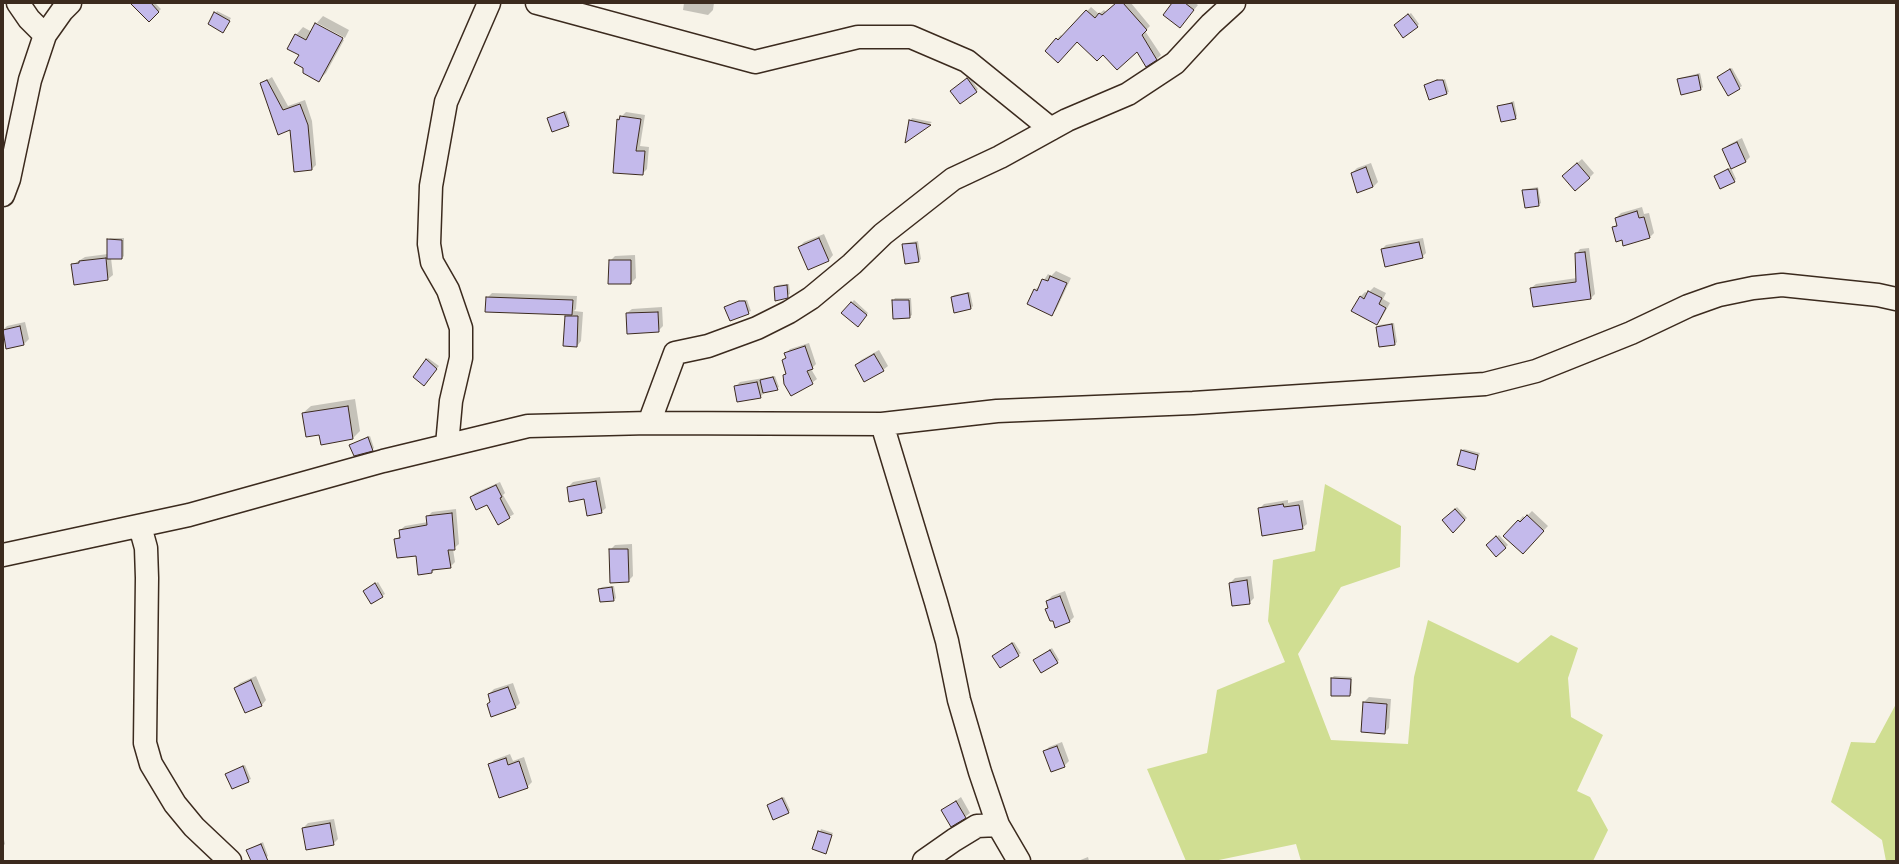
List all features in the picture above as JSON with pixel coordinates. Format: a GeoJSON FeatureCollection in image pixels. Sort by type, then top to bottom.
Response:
{"type":"FeatureCollection","features":[{"type":"Feature","properties":{"kind":"street"},"geometry":{"type":"LineString","coordinates":[[18,3],[29,19],[45,35]]}},
{"type":"Feature","properties":{"kind":"street"},"geometry":{"type":"LineString","coordinates":[[3,194],[9,178],[30,80],[45,35],[62,10],[70,3]]}},
{"type":"Feature","properties":{"kind":"street"},"geometry":{"type":"LineString","coordinates":[[447,445],[451,401],[461,358],[461,328],[448,290],[432,262],[429,244],[431,186],[446,102],[489,3]]}},
{"type":"Feature","properties":{"kind":"street"},"geometry":{"type":"LineString","coordinates":[[537,3],[755,62],[858,37],[911,37],[967,61],[1051,129]]}},
{"type":"Feature","properties":{"kind":"street"},"geometry":{"type":"LineString","coordinates":[[649,423],[675,353],[708,346],[757,328],[789,312],[811,298],[852,264],[883,234],[953,179],[1000,157],[1067,120],[1128,94],[1175,62],[1211,24],[1234,3]]}},
{"type":"Feature","properties":{"kind":"street"},"geometry":{"type":"LineString","coordinates":[[3,555],[189,515],[354,469],[528,426],[649,423],[882,424],[998,411],[1193,403],[1485,384],[1536,371],[1631,333],[1688,306],[1719,295],[1753,288],[1782,285],[1878,295],[1896,299]]}},
{"type":"Feature","properties":{"kind":"street"},"geometry":{"type":"LineString","coordinates":[[882,424],[947,641],[959,700],[971,743],[998,825],[1019,861]]}},
{"type":"Feature","properties":{"kind":"street"},"geometry":{"type":"LineString","coordinates":[[140,526],[146,548],[147,578],[145,743],[151,764],[175,804],[194,827],[230,861]]}},
{"type":"Feature","properties":{"kind":"street"},"geometry":{"type":"LineString","coordinates":[[924,861],[954,840],[978,826],[998,825]]}},
{"type":"Feature","properties":{"kind":"green space"},"geometry":{"type":"Polygon","coordinates":[[[1325,484],[1401,526],[1400,567],[1341,587],[1298,654],[1331,740],[1408,744],[1414,677],[1428,620],[1518,663],[1551,635],[1578,648],[1568,678],[1571,717],[1603,735],[1577,791],[1590,797],[1608,830],[1593,861],[1301,861],[1296,844],[1214,861],[1186,861],[1147,769],[1207,753],[1217,690],[1285,662],[1268,621],[1273,560],[1315,551],[1325,484]]]}},
{"type":"Feature","properties":{"kind":"green space"},"geometry":{"type":"Polygon","coordinates":[[[1896,704],[1896,861],[1886,861],[1882,840],[1831,802],[1851,742],[1875,743],[1896,704]]]}},
{"type":"Feature","properties":{"kind":"building"},"geometry":{"type":"Polygon","coordinates":[[[130,3],[151,3],[159,12],[149,22],[130,3]]]}},
{"type":"Feature","properties":{"kind":"building"},"geometry":{"type":"Polygon","coordinates":[[[1116,3],[1123,3],[1147,30],[1142,35],[1157,60],[1146,67],[1137,52],[1117,70],[1103,55],[1097,61],[1077,42],[1058,63],[1045,51],[1056,38],[1058,40],[1086,10],[1095,18],[1099,13],[1102,15],[1116,3]]]}},
{"type":"Feature","properties":{"kind":"building"},"geometry":{"type":"Polygon","coordinates":[[[1172,3],[1185,3],[1194,10],[1180,28],[1163,15],[1172,3]]]}},
{"type":"Feature","properties":{"kind":"building"},"geometry":{"type":"Polygon","coordinates":[[[214,12],[230,21],[223,33],[208,24],[214,12]]]}},
{"type":"Feature","properties":{"kind":"building"},"geometry":{"type":"Polygon","coordinates":[[[1408,14],[1418,27],[1403,38],[1394,25],[1408,14]]]}},
{"type":"Feature","properties":{"kind":"building"},"geometry":{"type":"Polygon","coordinates":[[[315,23],[343,38],[319,82],[303,73],[303,68],[294,63],[299,55],[287,49],[295,34],[306,40],[315,23]]]}},
{"type":"Feature","properties":{"kind":"building"},"geometry":{"type":"Polygon","coordinates":[[[1730,69],[1740,89],[1728,96],[1717,77],[1730,69]]]}},
{"type":"Feature","properties":{"kind":"building"},"geometry":{"type":"Polygon","coordinates":[[[1698,75],[1701,90],[1681,95],[1677,79],[1698,75]]]}},
{"type":"Feature","properties":{"kind":"building"},"geometry":{"type":"Polygon","coordinates":[[[967,78],[977,92],[960,104],[950,91],[967,78]]]}},
{"type":"Feature","properties":{"kind":"building"},"geometry":{"type":"Polygon","coordinates":[[[267,80],[283,110],[300,104],[308,125],[312,170],[294,172],[290,130],[278,135],[260,83],[267,80]]]}},
{"type":"Feature","properties":{"kind":"building"},"geometry":{"type":"Polygon","coordinates":[[[1437,80],[1443,80],[1447,94],[1429,100],[1424,85],[1437,80]]]}},
{"type":"Feature","properties":{"kind":"building"},"geometry":{"type":"Polygon","coordinates":[[[1512,103],[1516,119],[1501,122],[1497,106],[1512,103]]]}},
{"type":"Feature","properties":{"kind":"building"},"geometry":{"type":"Polygon","coordinates":[[[564,112],[569,126],[552,132],[547,118],[564,112]]]}},
{"type":"Feature","properties":{"kind":"building"},"geometry":{"type":"Polygon","coordinates":[[[620,116],[641,119],[636,151],[645,151],[643,175],[613,173],[617,119],[619,120],[620,116]]]}},
{"type":"Feature","properties":{"kind":"building"},"geometry":{"type":"Polygon","coordinates":[[[909,120],[931,125],[905,143],[909,120]]]}},
{"type":"Feature","properties":{"kind":"building"},"geometry":{"type":"Polygon","coordinates":[[[1737,142],[1746,162],[1731,169],[1722,149],[1737,142]]]}},
{"type":"Feature","properties":{"kind":"building"},"geometry":{"type":"Polygon","coordinates":[[[1577,163],[1590,178],[1575,191],[1562,176],[1577,163]]]}},
{"type":"Feature","properties":{"kind":"building"},"geometry":{"type":"Polygon","coordinates":[[[1366,167],[1373,187],[1357,193],[1351,173],[1366,167]]]}},
{"type":"Feature","properties":{"kind":"building"},"geometry":{"type":"Polygon","coordinates":[[[1728,169],[1735,182],[1720,189],[1714,176],[1728,169]]]}},
{"type":"Feature","properties":{"kind":"building"},"geometry":{"type":"Polygon","coordinates":[[[1537,189],[1539,206],[1525,208],[1522,190],[1537,189]]]}},
{"type":"Feature","properties":{"kind":"building"},"geometry":{"type":"Polygon","coordinates":[[[1637,211],[1639,218],[1644,217],[1650,238],[1623,246],[1622,240],[1616,242],[1612,227],[1617,226],[1615,218],[1637,211]]]}},
{"type":"Feature","properties":{"kind":"building"},"geometry":{"type":"Polygon","coordinates":[[[819,238],[829,261],[808,270],[798,247],[819,238]]]}},
{"type":"Feature","properties":{"kind":"building"},"geometry":{"type":"Polygon","coordinates":[[[107,239],[122,240],[122,259],[107,259],[107,239]]]}},
{"type":"Feature","properties":{"kind":"building"},"geometry":{"type":"Polygon","coordinates":[[[1419,242],[1423,258],[1385,267],[1381,249],[1419,242]]]}},
{"type":"Feature","properties":{"kind":"building"},"geometry":{"type":"Polygon","coordinates":[[[916,243],[919,262],[905,264],[902,244],[916,243]]]}},
{"type":"Feature","properties":{"kind":"building"},"geometry":{"type":"Polygon","coordinates":[[[1585,252],[1591,299],[1533,307],[1530,288],[1576,282],[1575,253],[1585,252]]]}},
{"type":"Feature","properties":{"kind":"building"},"geometry":{"type":"Polygon","coordinates":[[[106,258],[108,280],[74,285],[71,264],[79,263],[79,261],[106,258]]]}},
{"type":"Feature","properties":{"kind":"building"},"geometry":{"type":"Polygon","coordinates":[[[609,260],[631,260],[631,284],[608,284],[609,260]]]}},
{"type":"Feature","properties":{"kind":"building"},"geometry":{"type":"Polygon","coordinates":[[[1050,276],[1067,283],[1052,316],[1027,304],[1034,289],[1037,291],[1042,279],[1048,281],[1050,276]]]}},
{"type":"Feature","properties":{"kind":"building"},"geometry":{"type":"Polygon","coordinates":[[[787,285],[788,298],[775,301],[774,287],[787,285]]]}},
{"type":"Feature","properties":{"kind":"building"},"geometry":{"type":"Polygon","coordinates":[[[1368,291],[1382,298],[1379,304],[1386,308],[1377,325],[1351,311],[1360,296],[1364,299],[1368,291]]]}},
{"type":"Feature","properties":{"kind":"building"},"geometry":{"type":"Polygon","coordinates":[[[968,293],[971,309],[954,313],[951,297],[968,293]]]}},
{"type":"Feature","properties":{"kind":"building"},"geometry":{"type":"Polygon","coordinates":[[[486,297],[573,300],[572,315],[485,312],[486,297]]]}},
{"type":"Feature","properties":{"kind":"building"},"geometry":{"type":"Polygon","coordinates":[[[892,300],[909,300],[910,318],[893,319],[892,300]]]}},
{"type":"Feature","properties":{"kind":"building"},"geometry":{"type":"Polygon","coordinates":[[[739,301],[745,301],[749,314],[730,321],[724,307],[739,301]]]}},
{"type":"Feature","properties":{"kind":"building"},"geometry":{"type":"Polygon","coordinates":[[[851,302],[867,315],[858,327],[841,313],[851,302]]]}},
{"type":"Feature","properties":{"kind":"building"},"geometry":{"type":"Polygon","coordinates":[[[658,312],[659,332],[627,334],[626,313],[658,312]]]}},
{"type":"Feature","properties":{"kind":"building"},"geometry":{"type":"Polygon","coordinates":[[[565,316],[578,316],[577,347],[563,346],[565,316]]]}},
{"type":"Feature","properties":{"kind":"building"},"geometry":{"type":"Polygon","coordinates":[[[1392,324],[1395,345],[1379,347],[1376,327],[1392,324]]]}},
{"type":"Feature","properties":{"kind":"building"},"geometry":{"type":"Polygon","coordinates":[[[20,326],[24,345],[6,349],[3,330],[20,326]]]}},
{"type":"Feature","properties":{"kind":"building"},"geometry":{"type":"Polygon","coordinates":[[[805,346],[813,369],[807,371],[813,384],[791,396],[784,384],[783,375],[786,374],[782,360],[786,358],[784,353],[805,346]]]}},
{"type":"Feature","properties":{"kind":"building"},"geometry":{"type":"Polygon","coordinates":[[[874,354],[884,371],[864,382],[855,365],[874,354]]]}},
{"type":"Feature","properties":{"kind":"building"},"geometry":{"type":"Polygon","coordinates":[[[426,359],[437,369],[424,386],[413,377],[426,359]]]}},
{"type":"Feature","properties":{"kind":"building"},"geometry":{"type":"Polygon","coordinates":[[[773,377],[778,390],[763,393],[760,380],[773,377]]]}},
{"type":"Feature","properties":{"kind":"building"},"geometry":{"type":"Polygon","coordinates":[[[757,382],[761,398],[737,402],[734,386],[757,382]]]}},
{"type":"Feature","properties":{"kind":"building"},"geometry":{"type":"Polygon","coordinates":[[[348,406],[353,439],[321,445],[319,435],[306,437],[302,413],[348,406]]]}},
{"type":"Feature","properties":{"kind":"building"},"geometry":{"type":"Polygon","coordinates":[[[368,437],[373,451],[354,456],[349,445],[368,437]]]}},
{"type":"Feature","properties":{"kind":"building"},"geometry":{"type":"Polygon","coordinates":[[[1461,450],[1478,455],[1475,470],[1457,465],[1461,450]]]}},
{"type":"Feature","properties":{"kind":"building"},"geometry":{"type":"Polygon","coordinates":[[[596,481],[602,513],[587,516],[584,499],[569,502],[567,487],[596,481]]]}},
{"type":"Feature","properties":{"kind":"building"},"geometry":{"type":"Polygon","coordinates":[[[496,485],[502,497],[500,498],[510,518],[498,525],[487,505],[476,510],[470,497],[496,485]]]}},
{"type":"Feature","properties":{"kind":"building"},"geometry":{"type":"Polygon","coordinates":[[[1283,504],[1284,507],[1299,505],[1303,529],[1262,536],[1258,508],[1283,504]]]}},
{"type":"Feature","properties":{"kind":"building"},"geometry":{"type":"Polygon","coordinates":[[[1455,509],[1465,520],[1453,533],[1442,520],[1455,509]]]}},
{"type":"Feature","properties":{"kind":"building"},"geometry":{"type":"Polygon","coordinates":[[[452,513],[455,550],[448,550],[451,568],[432,570],[432,573],[418,575],[416,556],[397,558],[394,539],[400,538],[399,530],[427,525],[426,516],[452,513]]]}},
{"type":"Feature","properties":{"kind":"building"},"geometry":{"type":"Polygon","coordinates":[[[1527,515],[1544,531],[1523,554],[1503,536],[1518,520],[1520,522],[1527,515]]]}},
{"type":"Feature","properties":{"kind":"building"},"geometry":{"type":"Polygon","coordinates":[[[1496,536],[1506,548],[1496,557],[1486,545],[1496,536]]]}},
{"type":"Feature","properties":{"kind":"building"},"geometry":{"type":"Polygon","coordinates":[[[609,549],[628,549],[629,582],[610,583],[609,549]]]}},
{"type":"Feature","properties":{"kind":"building"},"geometry":{"type":"Polygon","coordinates":[[[1247,580],[1250,604],[1232,606],[1229,583],[1247,580]]]}},
{"type":"Feature","properties":{"kind":"building"},"geometry":{"type":"Polygon","coordinates":[[[375,583],[383,597],[371,604],[363,591],[375,583]]]}},
{"type":"Feature","properties":{"kind":"building"},"geometry":{"type":"Polygon","coordinates":[[[612,587],[614,601],[600,602],[598,589],[612,587]]]}},
{"type":"Feature","properties":{"kind":"building"},"geometry":{"type":"Polygon","coordinates":[[[1060,596],[1070,622],[1055,628],[1053,621],[1050,621],[1045,609],[1048,608],[1046,601],[1060,596]]]}},
{"type":"Feature","properties":{"kind":"building"},"geometry":{"type":"Polygon","coordinates":[[[1012,643],[1019,656],[1000,668],[992,656],[1012,643]]]}},
{"type":"Feature","properties":{"kind":"building"},"geometry":{"type":"Polygon","coordinates":[[[1050,650],[1058,663],[1041,673],[1033,660],[1050,650]]]}},
{"type":"Feature","properties":{"kind":"building"},"geometry":{"type":"Polygon","coordinates":[[[1331,678],[1351,679],[1350,696],[1331,696],[1331,678]]]}},
{"type":"Feature","properties":{"kind":"building"},"geometry":{"type":"Polygon","coordinates":[[[251,680],[262,706],[245,713],[234,688],[251,680]]]}},
{"type":"Feature","properties":{"kind":"building"},"geometry":{"type":"Polygon","coordinates":[[[508,687],[516,708],[491,717],[487,704],[490,702],[488,694],[508,687]]]}},
{"type":"Feature","properties":{"kind":"building"},"geometry":{"type":"Polygon","coordinates":[[[1363,702],[1387,704],[1385,734],[1361,732],[1363,702]]]}},
{"type":"Feature","properties":{"kind":"building"},"geometry":{"type":"Polygon","coordinates":[[[1057,746],[1065,767],[1051,772],[1043,751],[1057,746]]]}},
{"type":"Feature","properties":{"kind":"building"},"geometry":{"type":"Polygon","coordinates":[[[506,758],[508,765],[519,761],[528,788],[499,798],[488,764],[506,758]]]}},
{"type":"Feature","properties":{"kind":"building"},"geometry":{"type":"Polygon","coordinates":[[[243,766],[249,782],[232,789],[225,774],[243,766]]]}},
{"type":"Feature","properties":{"kind":"building"},"geometry":{"type":"Polygon","coordinates":[[[782,798],[789,813],[773,820],[767,805],[782,798]]]}},
{"type":"Feature","properties":{"kind":"building"},"geometry":{"type":"Polygon","coordinates":[[[956,801],[966,818],[951,827],[941,810],[956,801]]]}},
{"type":"Feature","properties":{"kind":"building"},"geometry":{"type":"Polygon","coordinates":[[[330,823],[334,845],[306,850],[302,828],[330,823]]]}},
{"type":"Feature","properties":{"kind":"building"},"geometry":{"type":"Polygon","coordinates":[[[818,831],[832,835],[826,854],[812,849],[818,831]]]}},
{"type":"Feature","properties":{"kind":"building"},"geometry":{"type":"Polygon","coordinates":[[[261,844],[268,861],[251,861],[246,850],[261,844]]]}}]}
